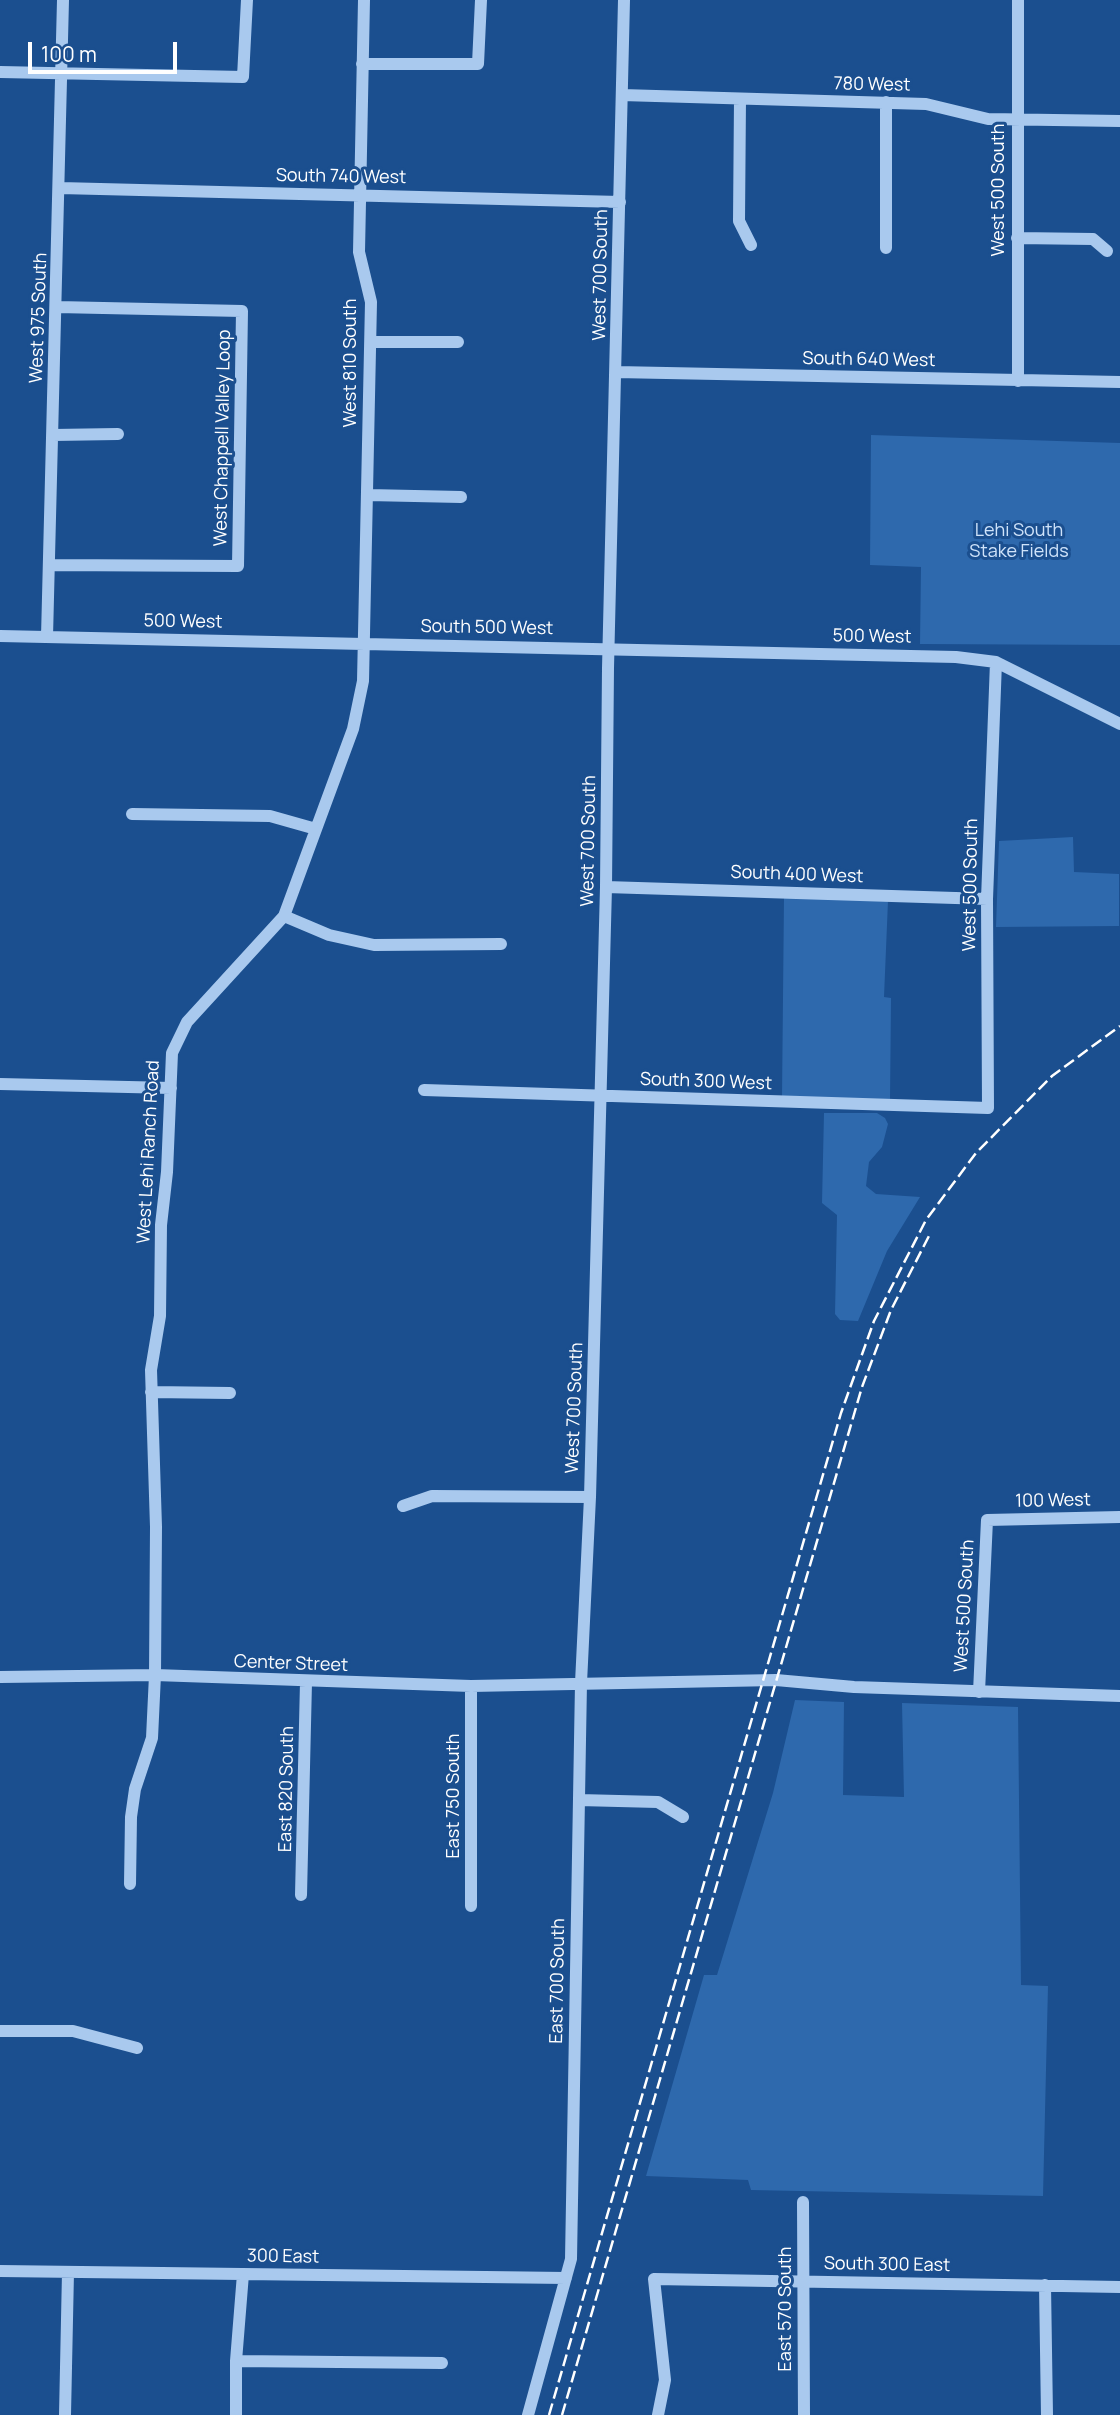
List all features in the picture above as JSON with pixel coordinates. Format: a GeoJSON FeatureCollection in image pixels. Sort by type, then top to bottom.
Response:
{"type":"FeatureCollection","features":[{"type":"Feature","properties":{"kind":"street","name":"West 975 South"},"geometry":{"type":"LineString","coordinates":[[47,637],[63,0]]}},
{"type":"Feature","properties":{"kind":"street"},"geometry":{"type":"LineString","coordinates":[[0,72],[243,77],[247,0]]}},
{"type":"Feature","properties":{"kind":"street","name":"West 810 South"},"geometry":{"type":"LineString","coordinates":[[364,0],[359,252],[371,302],[365,643]]}},
{"type":"Feature","properties":{"kind":"street"},"geometry":{"type":"LineString","coordinates":[[362,64],[478,64],[481,0]]}},
{"type":"Feature","properties":{"kind":"street","name":"West 700 South"},"geometry":{"type":"LineString","coordinates":[[581,1683],[590,1497],[607,887],[609,648],[624,0]]}},
{"type":"Feature","properties":{"kind":"street","name":"West 500 South"},"geometry":{"type":"LineString","coordinates":[[1018,0],[1018,381]]}},
{"type":"Feature","properties":{"kind":"street","name":"780 West"},"geometry":{"type":"LineString","coordinates":[[622,95],[926,104],[988,119],[1120,121]]}},
{"type":"Feature","properties":{"kind":"street"},"geometry":{"type":"LineString","coordinates":[[740,99],[739,221],[751,245]]}},
{"type":"Feature","properties":{"kind":"street"},"geometry":{"type":"LineString","coordinates":[[886,102],[886,248]]}},
{"type":"Feature","properties":{"kind":"street","name":"South 740 West"},"geometry":{"type":"LineString","coordinates":[[60,188],[620,202]]}},
{"type":"Feature","properties":{"kind":"street"},"geometry":{"type":"LineString","coordinates":[[1017,238],[1093,239],[1107,251]]}},
{"type":"Feature","properties":{"kind":"street","name":"West Chappell Valley Loop"},"geometry":{"type":"LineString","coordinates":[[49,565],[238,566],[242,311],[57,307]]}},
{"type":"Feature","properties":{"kind":"street"},"geometry":{"type":"LineString","coordinates":[[371,342],[458,342]]}},
{"type":"Feature","properties":{"kind":"street","name":"South 640 West"},"geometry":{"type":"LineString","coordinates":[[617,372],[1120,382]]}},
{"type":"Feature","properties":{"kind":"street"},"geometry":{"type":"LineString","coordinates":[[53,435],[118,434]]}},
{"type":"Feature","properties":{"kind":"street"},"geometry":{"type":"LineString","coordinates":[[368,495],[461,497]]}},
{"type":"Feature","properties":{"kind":"street","name":"500 West"},"geometry":{"type":"LineString","coordinates":[[0,636],[365,643]]}},
{"type":"Feature","properties":{"kind":"street","name":"South 500 West"},"geometry":{"type":"LineString","coordinates":[[365,643],[609,648]]}},
{"type":"Feature","properties":{"kind":"street","name":"West Lehi Ranch Road"},"geometry":{"type":"LineString","coordinates":[[130,1884],[131,1817],[135,1789],[152,1738],[155,1675],[150,1370],[160,1317],[161,1224],[167,1172],[172,1053],[187,1022],[284,916],[353,729],[363,681],[365,643]]}},
{"type":"Feature","properties":{"kind":"street","name":"500 West"},"geometry":{"type":"LineString","coordinates":[[609,648],[956,657],[996,662],[1120,724]]}},
{"type":"Feature","properties":{"kind":"street","name":"West 500 South"},"geometry":{"type":"LineString","coordinates":[[988,1108],[987,899],[996,662]]}},
{"type":"Feature","properties":{"kind":"street"},"geometry":{"type":"LineString","coordinates":[[132,814],[270,816],[316,829]]}},
{"type":"Feature","properties":{"kind":"street","name":"South 400 West"},"geometry":{"type":"LineString","coordinates":[[607,887],[987,899]]}},
{"type":"Feature","properties":{"kind":"street"},"geometry":{"type":"LineString","coordinates":[[284,916],[329,935],[374,945],[501,944]]}},
{"type":"Feature","properties":{"kind":"street"},"geometry":{"type":"LineString","coordinates":[[0,1084],[171,1088]]}},
{"type":"Feature","properties":{"kind":"street","name":"South 300 West"},"geometry":{"type":"LineString","coordinates":[[424,1090],[988,1108]]}},
{"type":"Feature","properties":{"kind":"street"},"geometry":{"type":"LineString","coordinates":[[151,1392],[230,1393]]}},
{"type":"Feature","properties":{"kind":"street"},"geometry":{"type":"LineString","coordinates":[[403,1506],[432,1496],[590,1497]]}},
{"type":"Feature","properties":{"kind":"street","name":"100 West"},"geometry":{"type":"LineString","coordinates":[[987,1521],[1120,1517]]}},
{"type":"Feature","properties":{"kind":"street","name":"West 500 South"},"geometry":{"type":"LineString","coordinates":[[979,1692],[987,1521]]}},
{"type":"Feature","properties":{"kind":"street","name":"Center Street"},"geometry":{"type":"LineString","coordinates":[[0,1676],[155,1675],[471,1686],[705,1683],[979,1692]]}},
{"type":"Feature","properties":{"kind":"street","name":"East 820 South"},"geometry":{"type":"LineString","coordinates":[[301,1895],[306,1682]]}},
{"type":"Feature","properties":{"kind":"street","name":"East 700 South"},"geometry":{"type":"LineString","coordinates":[[528,2415],[571,2259],[581,1683]]}},
{"type":"Feature","properties":{"kind":"street","name":"East 750 South"},"geometry":{"type":"LineString","coordinates":[[471,1686],[471,1906]]}},
{"type":"Feature","properties":{"kind":"street"},"geometry":{"type":"LineString","coordinates":[[979,1692],[1120,1696]]}},
{"type":"Feature","properties":{"kind":"street"},"geometry":{"type":"LineString","coordinates":[[579,1800],[658,1802],[683,1817]]}},
{"type":"Feature","properties":{"kind":"street"},"geometry":{"type":"LineString","coordinates":[[0,2031],[74,2031],[136,2048]]}},
{"type":"Feature","properties":{"kind":"street","name":"East 570 South"},"geometry":{"type":"LineString","coordinates":[[803,2202],[804,2415]]}},
{"type":"Feature","properties":{"kind":"street","name":"300 East"},"geometry":{"type":"LineString","coordinates":[[0,2271],[566,2278]]}},
{"type":"Feature","properties":{"kind":"street"},"geometry":{"type":"LineString","coordinates":[[65,2415],[68,2272]]}},
{"type":"Feature","properties":{"kind":"street"},"geometry":{"type":"LineString","coordinates":[[236,2415],[236,2361],[243,2274]]}},
{"type":"Feature","properties":{"kind":"street","name":"South 300 East"},"geometry":{"type":"LineString","coordinates":[[657,2415],[665,2380],[654,2279],[1120,2287]]}},
{"type":"Feature","properties":{"kind":"street"},"geometry":{"type":"LineString","coordinates":[[1045,2286],[1047,2415]]}},
{"type":"Feature","properties":{"kind":"street"},"geometry":{"type":"LineString","coordinates":[[236,2361],[442,2363]]}},
{"type":"Feature","properties":{"kind":"green space","name":"Lehi South Stake Fields"},"geometry":{"type":"Polygon","coordinates":[[[871,435],[1120,443],[1120,645],[920,644],[921,567],[870,565],[871,435]]]}},
{"type":"Feature","properties":{"kind":"green space"},"geometry":{"type":"Polygon","coordinates":[[[1073,837],[1074,872],[1119,874],[1119,926],[996,927],[999,841],[1073,837]]]}},
{"type":"Feature","properties":{"kind":"green space"},"geometry":{"type":"Polygon","coordinates":[[[784,897],[888,901],[884,997],[891,998],[890,1100],[782,1097],[784,897]]]}},
{"type":"Feature","properties":{"kind":"green space"},"geometry":{"type":"Polygon","coordinates":[[[824,1113],[877,1113],[885,1118],[888,1124],[882,1147],[869,1162],[866,1186],[876,1194],[920,1197],[887,1251],[858,1321],[840,1320],[835,1314],[837,1215],[822,1203],[824,1113]]]}},
{"type":"Feature","properties":{"kind":"green space"},"geometry":{"type":"Polygon","coordinates":[[[795,1700],[844,1702],[843,1795],[904,1797],[902,1703],[1018,1707],[1021,1985],[1048,1986],[1043,2196],[751,2190],[748,2180],[646,2176],[704,1975],[717,1975],[773,1793],[795,1700]]]}},
{"type":"Feature","properties":{"kind":"railway"},"geometry":{"type":"LineString","coordinates":[[549,2415],[841,1413],[874,1321],[926,1220],[976,1153],[1052,1076],[1120,1026]]}},
{"type":"Feature","properties":{"kind":"railway"},"geometry":{"type":"LineString","coordinates":[[562,2415],[862,1387],[891,1310],[930,1234]]}}]}
